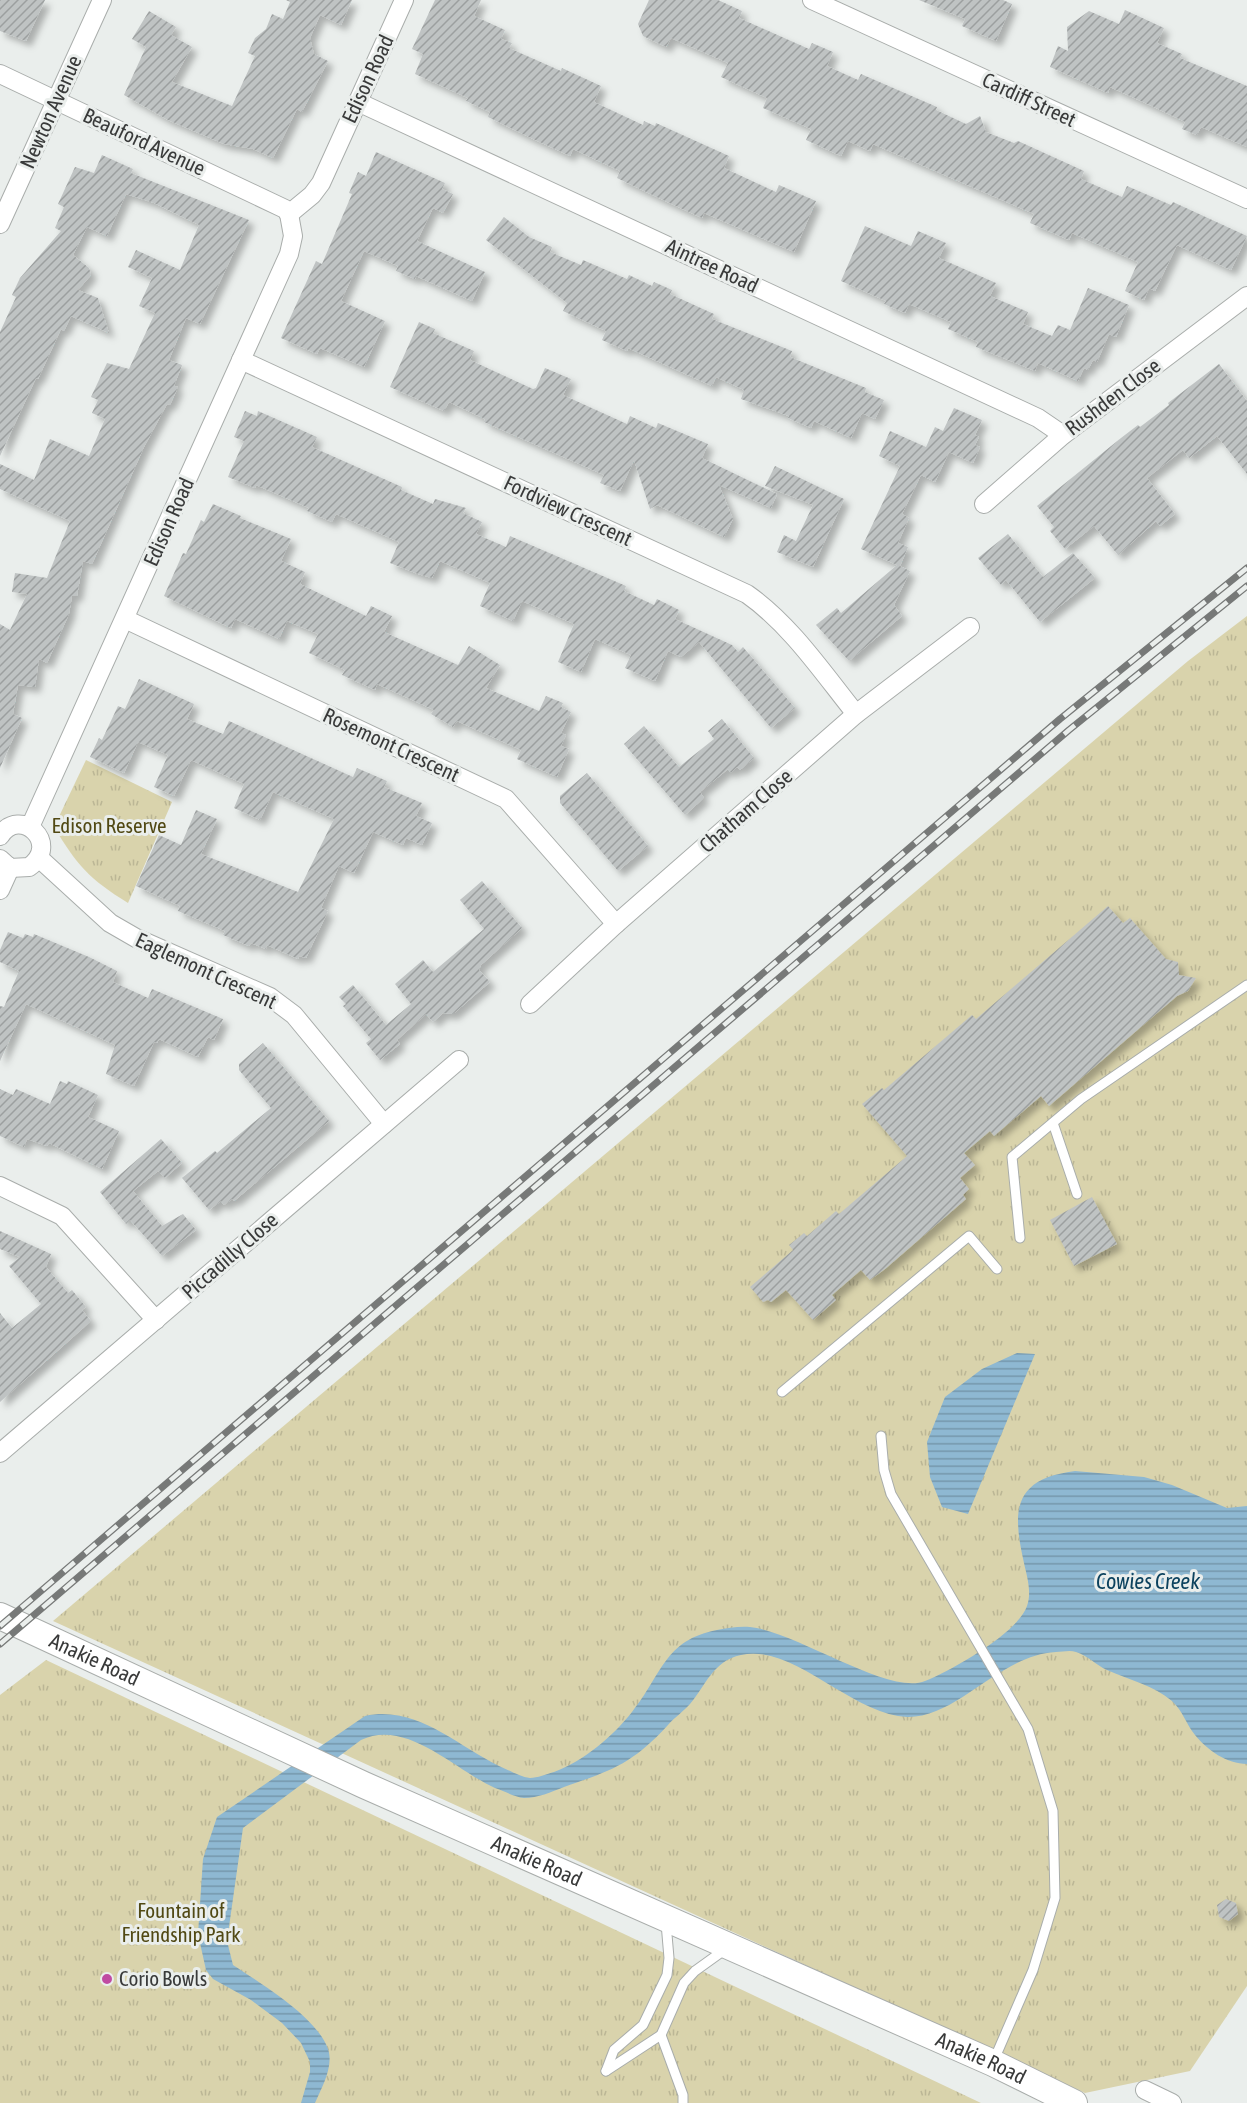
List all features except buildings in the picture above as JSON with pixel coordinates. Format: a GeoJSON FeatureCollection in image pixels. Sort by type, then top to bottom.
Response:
{"type":"FeatureCollection","features":[{"type":"Feature","properties":{"kind":"main road","name":"Anakie Road"},"geometry":{"type":"LineString","coordinates":[[0,1616],[283,1745],[364,1785],[731,1945],[993,2063],[1074,2103]]}},
{"type":"Feature","properties":{"kind":"street","name":"Newton Avenue"},"geometry":{"type":"LineString","coordinates":[[0,225],[102,0]]}},
{"type":"Feature","properties":{"kind":"street","name":"Edison Road"},"geometry":{"type":"LineString","coordinates":[[30,827],[289,254],[293,236],[288,212],[312,195],[321,183],[405,0]]}},
{"type":"Feature","properties":{"kind":"street","name":"Cardiff Street"},"geometry":{"type":"LineString","coordinates":[[812,0],[1247,199]]}},
{"type":"Feature","properties":{"kind":"street","name":"Beauford Avenue"},"geometry":{"type":"LineString","coordinates":[[0,74],[288,212]]}},
{"type":"Feature","properties":{"kind":"street","name":"Aintree Road"},"geometry":{"type":"LineString","coordinates":[[358,102],[1027,413],[1063,435]]}},
{"type":"Feature","properties":{"kind":"street","name":"Rushden Close"},"geometry":{"type":"LineString","coordinates":[[984,504],[1063,435],[1247,296]]}},
{"type":"Feature","properties":{"kind":"street","name":"Fordview Crescent"},"geometry":{"type":"LineString","coordinates":[[242,360],[747,594],[764,605],[788,630],[856,714]]}},
{"type":"Feature","properties":{"kind":"street","name":"Rosemont Crescent"},"geometry":{"type":"LineString","coordinates":[[125,619],[506,799],[616,924]]}},
{"type":"Feature","properties":{"kind":"street","name":"Chatham Close"},"geometry":{"type":"LineString","coordinates":[[530,1004],[616,924],[856,714],[970,627]]}},
{"type":"Feature","properties":{"kind":"street"},"geometry":{"type":"LineString","coordinates":[[0,836],[9,827],[16,825],[30,827],[40,838],[39,858],[29,867],[5,863],[0,890]]}},
{"type":"Feature","properties":{"kind":"street","name":"Eaglemont Crescent"},"geometry":{"type":"LineString","coordinates":[[39,858],[110,924],[136,938],[270,997],[294,1015],[384,1124]]}},
{"type":"Feature","properties":{"kind":"street","name":"Piccadilly Close"},"geometry":{"type":"LineString","coordinates":[[0,1453],[459,1060]]}},
{"type":"Feature","properties":{"kind":"street"},"geometry":{"type":"LineString","coordinates":[[0,1186],[62,1216],[156,1320]]}},
{"type":"Feature","properties":{"kind":"street"},"geometry":{"type":"LineString","coordinates":[[1145,2090],[1172,2103]]}},
{"type":"Feature","properties":{"kind":"lane"},"geometry":{"type":"LineString","coordinates":[[1020,1238],[1012,1157],[1081,1099],[1247,985]]}},
{"type":"Feature","properties":{"kind":"lane"},"geometry":{"type":"LineString","coordinates":[[1053,1123],[1077,1194]]}},
{"type":"Feature","properties":{"kind":"lane"},"geometry":{"type":"LineString","coordinates":[[782,1392],[969,1236],[997,1269]]}},
{"type":"Feature","properties":{"kind":"lane"},"geometry":{"type":"LineString","coordinates":[[881,1436],[884,1470],[891,1494],[1028,1729],[1053,1810],[1055,1898],[1033,1970],[993,2063]]}},
{"type":"Feature","properties":{"kind":"lane"},"geometry":{"type":"LineString","coordinates":[[666,1918],[669,1958],[667,1975],[643,2025],[614,2050],[606,2071],[661,2034],[684,1983],[695,1971],[731,1945]]}},
{"type":"Feature","properties":{"kind":"lane"},"geometry":{"type":"LineString","coordinates":[[661,2034],[683,2095],[683,2103]]}},
{"type":"Feature","properties":{"kind":"green space"},"geometry":{"type":"Polygon","coordinates":[[[1247,616],[1247,1986],[1190,2071],[1085,2093],[53,1621],[1188,661],[1247,616]]]}},
{"type":"Feature","properties":{"kind":"green space","name":"Edison Reserve"},"geometry":{"type":"Polygon","coordinates":[[[86,760],[172,802],[128,903],[85,870],[54,827],[86,760]]]}},
{"type":"Feature","properties":{"kind":"green space","name":"Fountain of Friendship Park"},"geometry":{"type":"Polygon","coordinates":[[[46,1660],[981,2103],[0,2103],[0,1695],[46,1660]]]}},
{"type":"Feature","properties":{"kind":"water"},"geometry":{"type":"Polygon","coordinates":[[[1017,1353],[1035,1354],[968,1514],[942,1507],[930,1477],[927,1442],[945,1397],[982,1369],[1017,1353]]]}},
{"type":"Feature","properties":{"kind":"water","name":"Cowies Creek"},"geometry":{"type":"Polygon","coordinates":[[[1075,1471],[1144,1477],[1172,1485],[1227,1508],[1247,1506],[1247,1764],[1225,1759],[1205,1746],[1192,1731],[1176,1705],[1165,1695],[1107,1670],[1074,1651],[1035,1656],[997,1674],[944,1708],[926,1715],[907,1717],[886,1713],[865,1705],[781,1659],[761,1654],[741,1655],[731,1658],[717,1668],[688,1707],[632,1757],[596,1776],[549,1793],[529,1798],[517,1796],[495,1788],[413,1741],[395,1736],[378,1735],[361,1740],[243,1828],[227,1941],[233,1965],[287,2002],[322,2037],[328,2049],[329,2062],[315,2103],[301,2103],[310,2072],[310,2062],[301,2043],[282,2023],[251,2000],[213,1979],[206,1970],[198,1934],[203,1859],[217,1817],[365,1716],[384,1714],[418,1721],[499,1766],[530,1778],[554,1772],[576,1762],[597,1747],[632,1712],[675,1651],[699,1635],[717,1630],[750,1627],[770,1631],[889,1680],[909,1683],[925,1681],[983,1650],[1021,1617],[1027,1606],[1029,1595],[1018,1527],[1022,1500],[1028,1490],[1039,1481],[1075,1471]]]}},
{"type":"Feature","properties":{"kind":"railway"},"geometry":{"type":"LineString","coordinates":[[0,1626],[1060,719],[1247,568]]}},
{"type":"Feature","properties":{"kind":"railway"},"geometry":{"type":"LineString","coordinates":[[0,1644],[1069,730],[1247,586]]}},
{"type":"Feature","properties":{"kind":"place","name":"Corio Bowls"},"geometry":{"type":"Point","coordinates":[107,1979]}}]}
